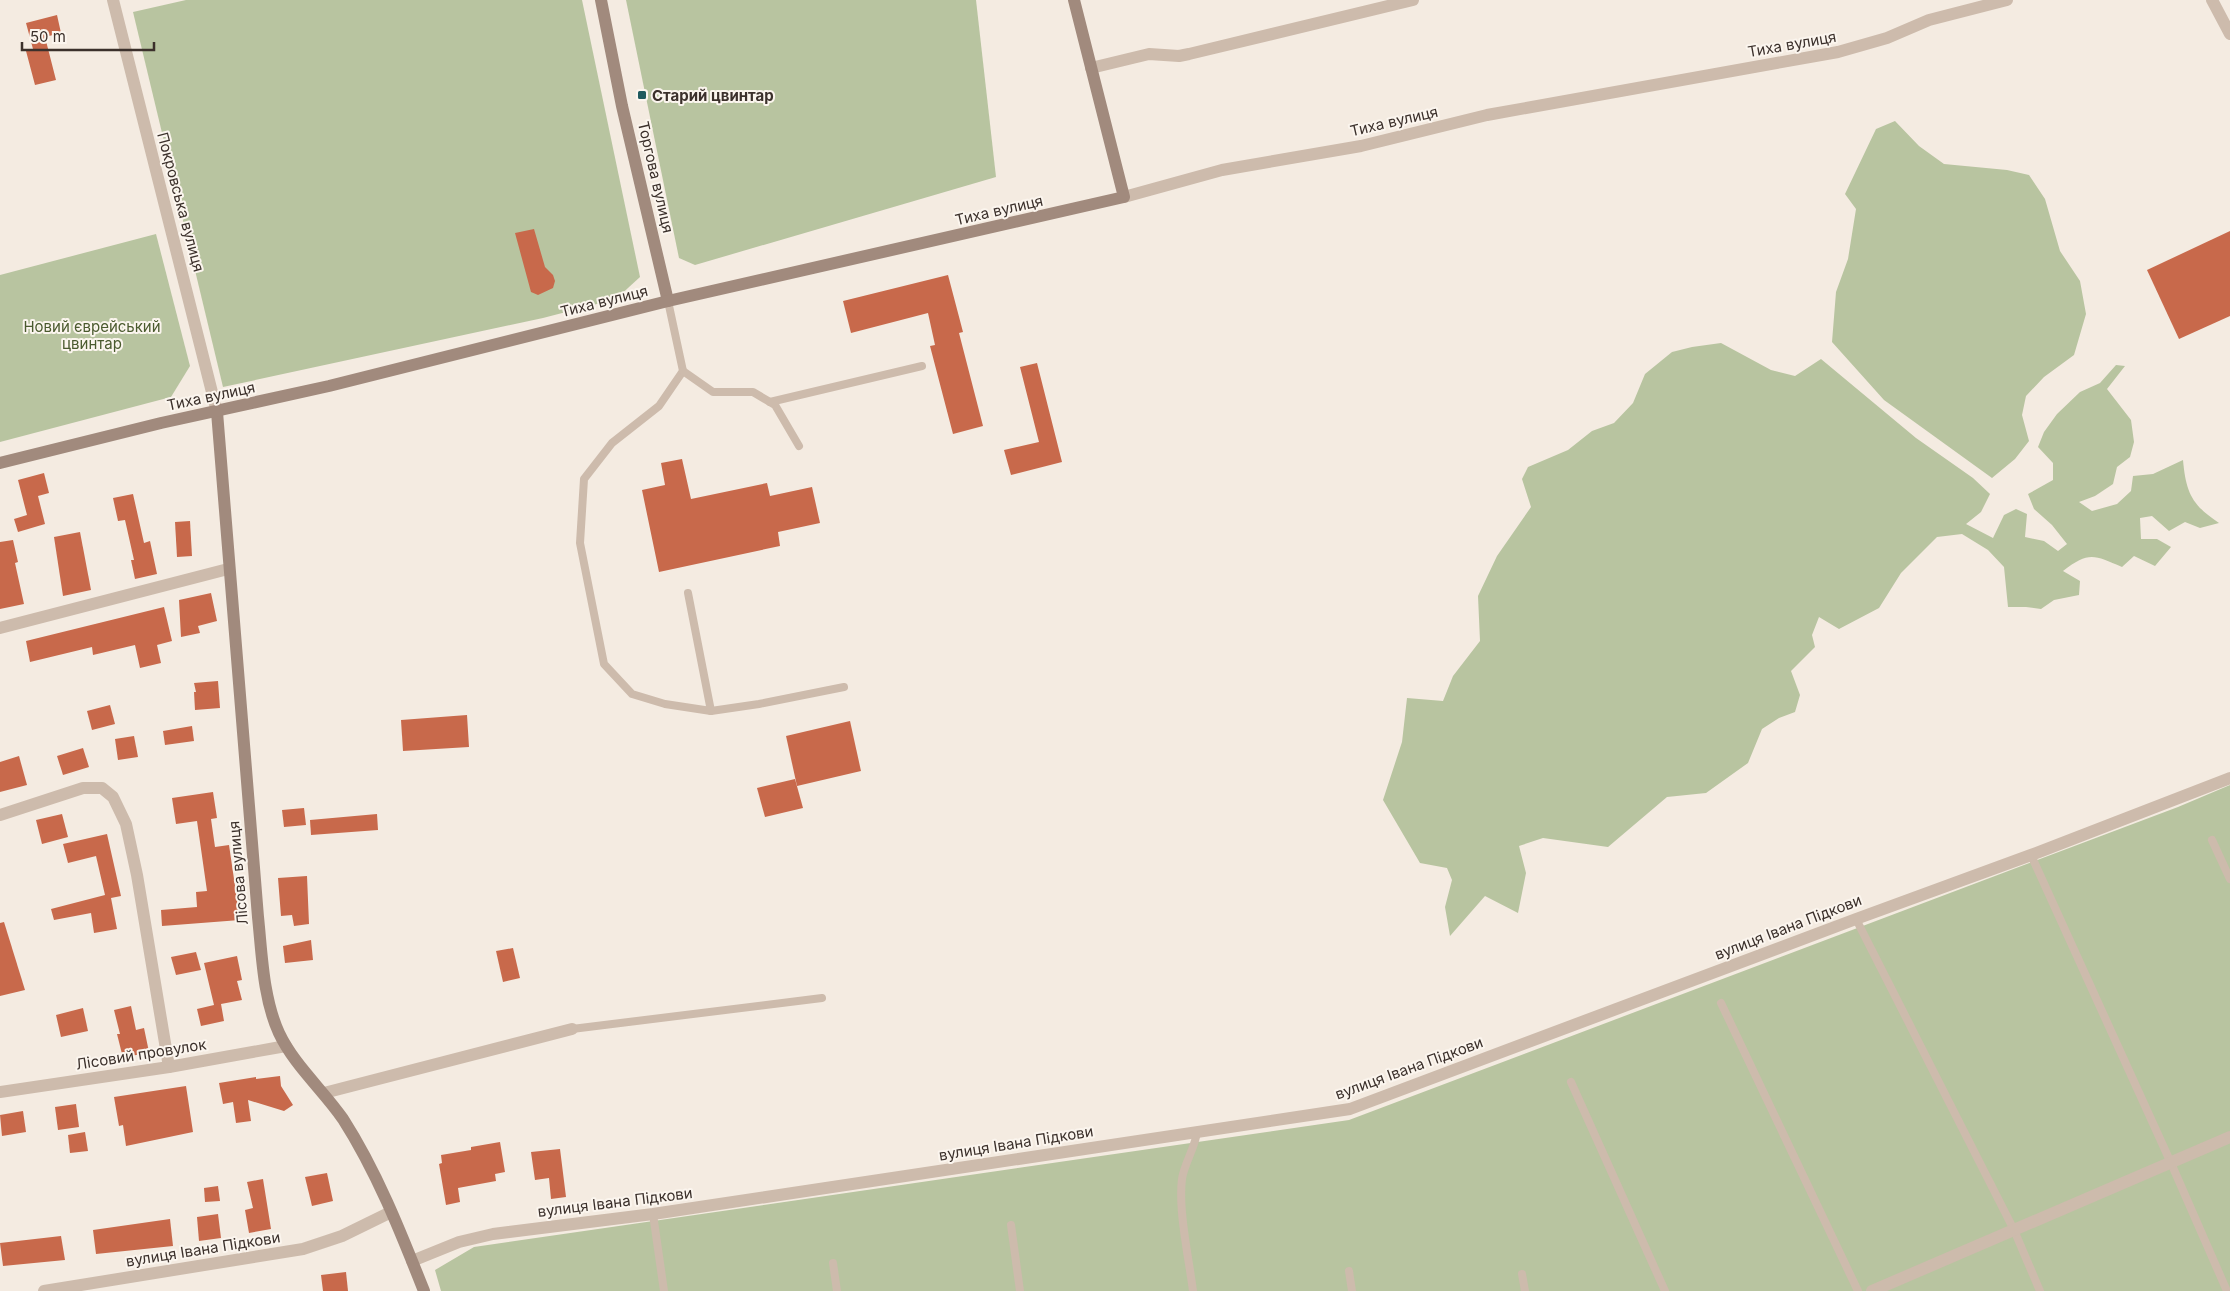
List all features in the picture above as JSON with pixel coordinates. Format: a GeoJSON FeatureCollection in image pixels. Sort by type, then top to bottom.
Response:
{"type":"FeatureCollection","features":[{"type":"Feature","properties":{"kind":"main road","name":"Торгова вулиця"},"geometry":{"type":"LineString","coordinates":[[601,0],[622,106],[668,301]]}},
{"type":"Feature","properties":{"kind":"main road"},"geometry":{"type":"LineString","coordinates":[[1074,0],[1124,197]]}},
{"type":"Feature","properties":{"kind":"main road","name":"Тиха вулиця"},"geometry":{"type":"LineString","coordinates":[[0,463],[161,423],[329,386],[668,301],[1124,197]]}},
{"type":"Feature","properties":{"kind":"main road","name":"Лісова вулиця"},"geometry":{"type":"LineString","coordinates":[[217,412],[228,569],[261,945],[270,1001],[279,1032],[286,1046],[324,1093],[358,1144],[391,1212],[424,1291]]}},
{"type":"Feature","properties":{"kind":"street","name":"Покровська вулиця"},"geometry":{"type":"LineString","coordinates":[[114,0],[217,412]]}},
{"type":"Feature","properties":{"kind":"street"},"geometry":{"type":"LineString","coordinates":[[1091,68],[1149,54],[1174,56],[1189,54],[1413,0]]}},
{"type":"Feature","properties":{"kind":"street","name":"Тиха вулиця"},"geometry":{"type":"LineString","coordinates":[[1124,197],[1222,170],[1361,146],[1487,115],[1838,52],[1887,38],[1928,20],[2007,0]]}},
{"type":"Feature","properties":{"kind":"street"},"geometry":{"type":"LineString","coordinates":[[2212,0],[2230,34]]}},
{"type":"Feature","properties":{"kind":"street"},"geometry":{"type":"LineString","coordinates":[[0,628],[228,569]]}},
{"type":"Feature","properties":{"kind":"street","name":"вулиця Івана Підкови"},"geometry":{"type":"LineString","coordinates":[[412,1261],[474,1238],[653,1214],[1350,1109],[2031,855],[2230,778]]}},
{"type":"Feature","properties":{"kind":"street"},"geometry":{"type":"LineString","coordinates":[[0,815],[83,788],[102,788],[113,797],[126,824],[138,875],[168,1067]]}},
{"type":"Feature","properties":{"kind":"street"},"geometry":{"type":"LineString","coordinates":[[324,1093],[572,1029]]}},
{"type":"Feature","properties":{"kind":"street","name":"Лісовий провулок"},"geometry":{"type":"LineString","coordinates":[[0,1089],[168,1067],[286,1046]]}},
{"type":"Feature","properties":{"kind":"street"},"geometry":{"type":"LineString","coordinates":[[1872,1291],[2230,1137]]}},
{"type":"Feature","properties":{"kind":"street","name":"вулиця Івана Підкови"},"geometry":{"type":"LineString","coordinates":[[44,1291],[303,1249],[342,1236],[391,1212]]}},
{"type":"Feature","properties":{"kind":"lane"},"geometry":{"type":"LineString","coordinates":[[668,301],[683,371],[713,392],[753,392],[775,405],[799,446]]}},
{"type":"Feature","properties":{"kind":"lane"},"geometry":{"type":"LineString","coordinates":[[770,402],[922,366]]}},
{"type":"Feature","properties":{"kind":"lane"},"geometry":{"type":"LineString","coordinates":[[683,371],[659,406],[612,443],[584,479],[580,543],[604,664],[632,694],[665,704],[711,711],[759,704],[844,687]]}},
{"type":"Feature","properties":{"kind":"lane"},"geometry":{"type":"LineString","coordinates":[[688,593],[711,711]]}},
{"type":"Feature","properties":{"kind":"lane"},"geometry":{"type":"LineString","coordinates":[[2212,840],[2230,880]]}},
{"type":"Feature","properties":{"kind":"lane"},"geometry":{"type":"LineString","coordinates":[[2031,855],[2171,1163],[2226,1291]]}},
{"type":"Feature","properties":{"kind":"lane"},"geometry":{"type":"LineString","coordinates":[[1856,919],[2014,1230],[2040,1291]]}},
{"type":"Feature","properties":{"kind":"lane"},"geometry":{"type":"LineString","coordinates":[[572,1029],[822,998]]}},
{"type":"Feature","properties":{"kind":"lane"},"geometry":{"type":"LineString","coordinates":[[1721,1003],[1858,1291]]}},
{"type":"Feature","properties":{"kind":"lane"},"geometry":{"type":"LineString","coordinates":[[1571,1082],[1665,1291]]}},
{"type":"Feature","properties":{"kind":"lane"},"geometry":{"type":"LineString","coordinates":[[1193,1291],[1181,1195],[1182,1177],[1195,1144],[1197,1132]]}},
{"type":"Feature","properties":{"kind":"lane"},"geometry":{"type":"LineString","coordinates":[[653,1214],[664,1291]]}},
{"type":"Feature","properties":{"kind":"lane"},"geometry":{"type":"LineString","coordinates":[[1011,1225],[1020,1291]]}},
{"type":"Feature","properties":{"kind":"lane"},"geometry":{"type":"LineString","coordinates":[[833,1263],[837,1291]]}},
{"type":"Feature","properties":{"kind":"lane"},"geometry":{"type":"LineString","coordinates":[[1349,1271],[1352,1291]]}},
{"type":"Feature","properties":{"kind":"lane"},"geometry":{"type":"LineString","coordinates":[[1522,1274],[1525,1291]]}},
{"type":"Feature","properties":{"kind":"green space"},"geometry":{"type":"Polygon","coordinates":[[[186,0],[582,0],[640,277],[616,299],[543,318],[223,387],[133,12],[186,0]]]}},
{"type":"Feature","properties":{"kind":"green space"},"geometry":{"type":"Polygon","coordinates":[[[626,0],[976,0],[996,177],[695,265],[679,258],[626,0]]]}},
{"type":"Feature","properties":{"kind":"green space"},"geometry":{"type":"Polygon","coordinates":[[[1895,121],[1919,146],[1944,164],[2007,170],[2029,175],[2045,199],[2060,251],[2080,281],[2086,314],[2074,355],[2044,377],[2026,396],[2022,415],[2029,441],[2015,459],[1992,478],[1884,400],[1832,342],[1836,292],[1848,259],[1856,209],[1845,194],[1876,129],[1895,121]]]}},
{"type":"Feature","properties":{"kind":"green space","name":"Новий єврейський цвинтар"},"geometry":{"type":"Polygon","coordinates":[[[156,234],[190,366],[171,397],[0,442],[0,275],[156,234]]]}},
{"type":"Feature","properties":{"kind":"green space"},"geometry":{"type":"Polygon","coordinates":[[[1721,343],[1771,370],[1795,376],[1821,359],[1916,438],[1973,478],[1990,494],[1981,512],[1966,524],[1993,538],[2004,515],[2016,509],[2027,514],[2025,537],[2044,541],[2058,551],[2067,544],[2052,525],[2034,509],[2028,494],[2053,480],[2053,463],[2038,447],[2044,432],[2057,414],[2080,392],[2100,383],[2116,365],[2125,366],[2107,389],[2131,420],[2134,442],[2130,457],[2117,467],[2113,484],[2095,496],[2079,502],[2092,511],[2117,504],[2131,491],[2133,476],[2153,474],[2183,460],[2186,481],[2192,497],[2202,510],[2219,523],[2200,528],[2185,522],[2169,531],[2152,516],[2140,518],[2141,539],[2157,539],[2171,547],[2155,566],[2134,556],[2122,567],[2092,557],[2079,560],[2063,571],[2080,581],[2079,595],[2054,600],[2041,609],[2008,607],[2004,567],[1988,550],[1962,534],[1937,537],[1901,573],[1879,608],[1839,629],[1819,617],[1812,635],[1815,647],[1791,671],[1800,695],[1795,712],[1779,718],[1762,729],[1748,763],[1706,793],[1667,797],[1608,847],[1543,838],[1519,846],[1526,873],[1518,913],[1485,896],[1450,936],[1445,907],[1452,880],[1447,868],[1420,863],[1383,800],[1402,742],[1407,698],[1443,701],[1453,676],[1480,641],[1478,596],[1497,556],[1531,507],[1522,479],[1528,467],[1568,450],[1592,431],[1614,423],[1633,403],[1645,374],[1672,352],[1721,343]]]}},
{"type":"Feature","properties":{"kind":"green space"},"geometry":{"type":"Polygon","coordinates":[[[2230,785],[2230,1291],[441,1291],[435,1270],[474,1247],[1349,1120],[2178,807],[2230,785]]]}},
{"type":"Feature","properties":{"kind":"building"},"geometry":{"type":"Polygon","coordinates":[[[57,15],[61,33],[45,37],[56,80],[35,85],[26,51],[33,49],[26,23],[57,15]]]}},
{"type":"Feature","properties":{"kind":"building"},"geometry":{"type":"Polygon","coordinates":[[[534,229],[545,267],[553,275],[555,281],[553,288],[538,295],[531,292],[515,233],[534,229]]]}},
{"type":"Feature","properties":{"kind":"building"},"geometry":{"type":"Polygon","coordinates":[[[2230,231],[2230,316],[2179,339],[2147,270],[2230,231]]]}},
{"type":"Feature","properties":{"kind":"building"},"geometry":{"type":"Polygon","coordinates":[[[948,275],[963,332],[959,333],[983,426],[953,434],[930,346],[935,345],[928,313],[851,333],[843,301],[948,275]]]}},
{"type":"Feature","properties":{"kind":"building"},"geometry":{"type":"Polygon","coordinates":[[[1037,363],[1062,462],[1011,475],[1004,450],[1039,442],[1020,367],[1037,363]]]}},
{"type":"Feature","properties":{"kind":"building"},"geometry":{"type":"Polygon","coordinates":[[[682,459],[691,499],[767,483],[770,496],[812,487],[820,523],[778,532],[780,546],[659,572],[642,490],[665,485],[661,463],[682,459]]]}},
{"type":"Feature","properties":{"kind":"building"},"geometry":{"type":"Polygon","coordinates":[[[44,473],[49,493],[38,496],[45,524],[18,532],[14,519],[27,515],[18,480],[44,473]]]}},
{"type":"Feature","properties":{"kind":"building"},"geometry":{"type":"Polygon","coordinates":[[[133,494],[144,543],[150,541],[157,574],[135,579],[131,560],[134,560],[125,520],[118,521],[113,498],[133,494]]]}},
{"type":"Feature","properties":{"kind":"building"},"geometry":{"type":"Polygon","coordinates":[[[190,521],[192,556],[177,557],[175,522],[190,521]]]}},
{"type":"Feature","properties":{"kind":"building"},"geometry":{"type":"Polygon","coordinates":[[[80,532],[91,590],[63,596],[54,537],[80,532]]]}},
{"type":"Feature","properties":{"kind":"building"},"geometry":{"type":"Polygon","coordinates":[[[13,540],[18,562],[15,563],[24,604],[0,609],[0,542],[13,540]]]}},
{"type":"Feature","properties":{"kind":"building"},"geometry":{"type":"Polygon","coordinates":[[[211,593],[217,621],[198,626],[200,633],[181,637],[179,600],[211,593]]]}},
{"type":"Feature","properties":{"kind":"building"},"geometry":{"type":"Polygon","coordinates":[[[164,607],[172,641],[157,645],[161,663],[140,668],[135,645],[93,655],[92,647],[30,662],[26,641],[164,607]]]}},
{"type":"Feature","properties":{"kind":"building"},"geometry":{"type":"Polygon","coordinates":[[[218,681],[220,708],[195,710],[194,692],[196,692],[194,683],[218,681]]]}},
{"type":"Feature","properties":{"kind":"building"},"geometry":{"type":"Polygon","coordinates":[[[110,705],[115,724],[92,730],[87,711],[110,705]]]}},
{"type":"Feature","properties":{"kind":"building"},"geometry":{"type":"Polygon","coordinates":[[[467,715],[469,747],[403,751],[401,720],[467,715]]]}},
{"type":"Feature","properties":{"kind":"building"},"geometry":{"type":"Polygon","coordinates":[[[850,721],[861,771],[797,786],[786,736],[850,721]]]}},
{"type":"Feature","properties":{"kind":"building"},"geometry":{"type":"Polygon","coordinates":[[[192,726],[194,741],[165,745],[163,731],[192,726]]]}},
{"type":"Feature","properties":{"kind":"building"},"geometry":{"type":"Polygon","coordinates":[[[134,736],[138,757],[118,760],[115,739],[134,736]]]}},
{"type":"Feature","properties":{"kind":"building"},"geometry":{"type":"Polygon","coordinates":[[[83,748],[89,767],[63,775],[57,756],[83,748]]]}},
{"type":"Feature","properties":{"kind":"building"},"geometry":{"type":"Polygon","coordinates":[[[19,756],[27,785],[0,792],[0,762],[19,756]]]}},
{"type":"Feature","properties":{"kind":"building"},"geometry":{"type":"Polygon","coordinates":[[[795,779],[803,808],[765,817],[757,788],[795,779]]]}},
{"type":"Feature","properties":{"kind":"building"},"geometry":{"type":"Polygon","coordinates":[[[213,792],[217,818],[211,819],[215,847],[229,845],[240,920],[162,926],[161,910],[197,907],[196,892],[207,891],[197,821],[176,824],[172,798],[213,792]]]}},
{"type":"Feature","properties":{"kind":"building"},"geometry":{"type":"Polygon","coordinates":[[[304,808],[306,825],[284,827],[282,810],[304,808]]]}},
{"type":"Feature","properties":{"kind":"building"},"geometry":{"type":"Polygon","coordinates":[[[62,814],[68,837],[42,844],[36,820],[62,814]]]}},
{"type":"Feature","properties":{"kind":"building"},"geometry":{"type":"Polygon","coordinates":[[[377,814],[378,830],[311,835],[310,820],[377,814]]]}},
{"type":"Feature","properties":{"kind":"building"},"geometry":{"type":"Polygon","coordinates":[[[107,834],[121,896],[111,898],[117,929],[94,933],[91,913],[54,920],[51,909],[105,895],[96,856],[68,863],[63,844],[107,834]]]}},
{"type":"Feature","properties":{"kind":"building"},"geometry":{"type":"Polygon","coordinates":[[[307,876],[309,924],[294,926],[292,915],[281,916],[278,878],[307,876]]]}},
{"type":"Feature","properties":{"kind":"building"},"geometry":{"type":"Polygon","coordinates":[[[4,922],[25,990],[0,996],[0,923],[4,922]]]}},
{"type":"Feature","properties":{"kind":"building"},"geometry":{"type":"Polygon","coordinates":[[[311,940],[313,960],[285,963],[283,946],[311,940]]]}},
{"type":"Feature","properties":{"kind":"building"},"geometry":{"type":"Polygon","coordinates":[[[513,948],[520,978],[503,982],[496,951],[513,948]]]}},
{"type":"Feature","properties":{"kind":"building"},"geometry":{"type":"Polygon","coordinates":[[[196,952],[201,970],[176,975],[171,957],[196,952]]]}},
{"type":"Feature","properties":{"kind":"building"},"geometry":{"type":"Polygon","coordinates":[[[237,956],[242,980],[237,981],[242,1000],[221,1004],[224,1021],[201,1026],[197,1009],[214,1005],[204,963],[237,956]]]}},
{"type":"Feature","properties":{"kind":"building"},"geometry":{"type":"Polygon","coordinates":[[[131,1006],[136,1030],[144,1028],[149,1052],[123,1058],[114,1010],[131,1006]]]}},
{"type":"Feature","properties":{"kind":"building"},"geometry":{"type":"Polygon","coordinates":[[[83,1008],[88,1031],[61,1037],[56,1015],[83,1008]]]}},
{"type":"Feature","properties":{"kind":"building"},"geometry":{"type":"Polygon","coordinates":[[[280,1076],[281,1086],[293,1105],[284,1111],[248,1100],[251,1121],[236,1123],[233,1102],[223,1104],[219,1083],[256,1077],[256,1079],[280,1076]]]}},
{"type":"Feature","properties":{"kind":"building"},"geometry":{"type":"Polygon","coordinates":[[[186,1086],[193,1132],[126,1146],[123,1125],[119,1126],[114,1097],[186,1086]]]}},
{"type":"Feature","properties":{"kind":"building"},"geometry":{"type":"Polygon","coordinates":[[[76,1104],[79,1127],[58,1130],[55,1107],[76,1104]]]}},
{"type":"Feature","properties":{"kind":"building"},"geometry":{"type":"Polygon","coordinates":[[[23,1111],[26,1132],[2,1136],[0,1115],[23,1111]]]}},
{"type":"Feature","properties":{"kind":"building"},"geometry":{"type":"Polygon","coordinates":[[[85,1132],[88,1151],[70,1153],[68,1135],[85,1132]]]}},
{"type":"Feature","properties":{"kind":"building"},"geometry":{"type":"Polygon","coordinates":[[[500,1142],[505,1172],[495,1174],[496,1181],[458,1188],[460,1202],[446,1205],[439,1164],[442,1163],[441,1155],[471,1150],[471,1147],[500,1142]]]}},
{"type":"Feature","properties":{"kind":"building"},"geometry":{"type":"Polygon","coordinates":[[[560,1149],[566,1197],[551,1199],[549,1178],[535,1180],[531,1152],[560,1149]]]}},
{"type":"Feature","properties":{"kind":"building"},"geometry":{"type":"Polygon","coordinates":[[[327,1173],[333,1201],[312,1206],[305,1177],[327,1173]]]}},
{"type":"Feature","properties":{"kind":"building"},"geometry":{"type":"Polygon","coordinates":[[[263,1179],[271,1229],[249,1233],[245,1210],[253,1208],[247,1182],[263,1179]]]}},
{"type":"Feature","properties":{"kind":"building"},"geometry":{"type":"Polygon","coordinates":[[[218,1186],[220,1201],[205,1202],[204,1188],[218,1186]]]}},
{"type":"Feature","properties":{"kind":"building"},"geometry":{"type":"Polygon","coordinates":[[[218,1214],[221,1238],[199,1241],[197,1217],[218,1214]]]}},
{"type":"Feature","properties":{"kind":"building"},"geometry":{"type":"Polygon","coordinates":[[[170,1219],[173,1246],[96,1254],[93,1230],[170,1219]]]}},
{"type":"Feature","properties":{"kind":"building"},"geometry":{"type":"Polygon","coordinates":[[[61,1236],[65,1260],[3,1266],[0,1243],[61,1236]]]}},
{"type":"Feature","properties":{"kind":"building"},"geometry":{"type":"Polygon","coordinates":[[[346,1272],[348,1291],[323,1291],[321,1275],[346,1272]]]}},
{"type":"Feature","properties":{"kind":"place","name":"Старий цвинтар"},"geometry":{"type":"Point","coordinates":[642,95]}}]}
